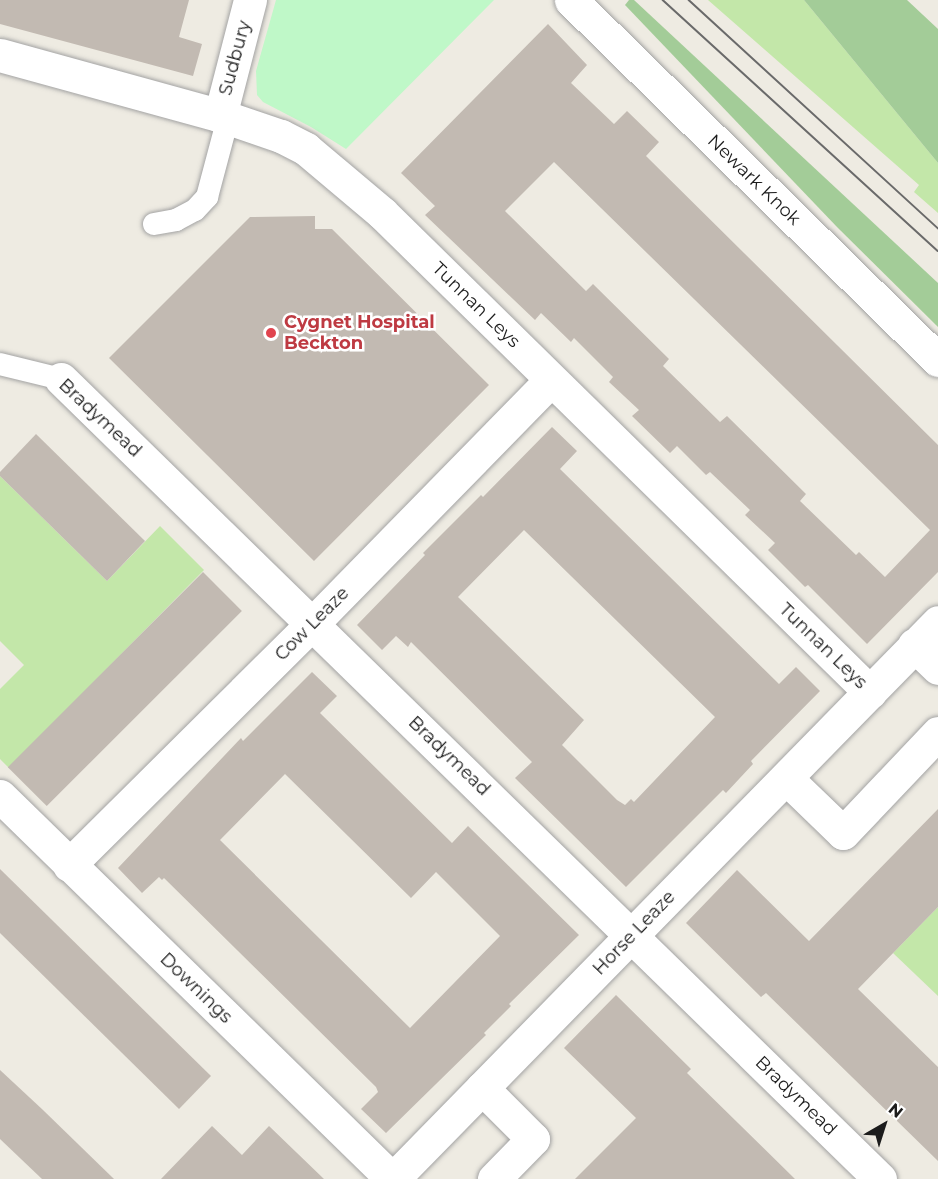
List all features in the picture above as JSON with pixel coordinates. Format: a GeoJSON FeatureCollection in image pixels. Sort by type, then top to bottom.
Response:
{"type":"FeatureCollection","features":[{"type":"Feature","properties":{"kind":"street","name":"Sudbury"},"geometry":{"type":"LineString","coordinates":[[224,117],[250,0]]}},
{"type":"Feature","properties":{"kind":"street","name":"Newark Knok"},"geometry":{"type":"LineString","coordinates":[[571,0],[938,360]]}},
{"type":"Feature","properties":{"kind":"street","name":"Tunnan Leys"},"geometry":{"type":"LineString","coordinates":[[0,55],[224,117],[281,136],[319,158],[382,213],[870,692]]}},
{"type":"Feature","properties":{"kind":"street","name":"Bradymead"},"geometry":{"type":"LineString","coordinates":[[61,379],[880,1179]]}},
{"type":"Feature","properties":{"kind":"street","name":"Cow Leaze"},"geometry":{"type":"LineString","coordinates":[[69,865],[313,623],[551,380]]}},
{"type":"Feature","properties":{"kind":"street","name":"Horse Leaze"},"geometry":{"type":"LineString","coordinates":[[392,1179],[938,622]]}},
{"type":"Feature","properties":{"kind":"street"},"geometry":{"type":"LineString","coordinates":[[914,645],[938,668]]}},
{"type":"Feature","properties":{"kind":"street"},"geometry":{"type":"LineString","coordinates":[[786,778],[843,833],[938,733]]}},
{"type":"Feature","properties":{"kind":"street","name":"Downings"},"geometry":{"type":"LineString","coordinates":[[0,796],[392,1179]]}},
{"type":"Feature","properties":{"kind":"street"},"geometry":{"type":"LineString","coordinates":[[482,1088],[533,1139],[494,1179]]}},
{"type":"Feature","properties":{"kind":"lane"},"geometry":{"type":"LineString","coordinates":[[154,224],[176,220],[195,210],[207,197],[224,117]]}},
{"type":"Feature","properties":{"kind":"lane","name":"Bradymead"},"geometry":{"type":"LineString","coordinates":[[0,364],[61,379]]}},
{"type":"Feature","properties":{"kind":"green space"},"geometry":{"type":"Polygon","coordinates":[[[276,0],[494,0],[346,149],[311,127],[263,102],[257,95],[256,71],[276,0]]]}},
{"type":"Feature","properties":{"kind":"green space"},"geometry":{"type":"Polygon","coordinates":[[[629,0],[634,0],[938,283],[938,327],[837,227],[625,5],[629,0]]]}},
{"type":"Feature","properties":{"kind":"green space"},"geometry":{"type":"Polygon","coordinates":[[[708,0],[804,0],[938,163],[938,213],[914,192],[919,185],[708,0]]]}},
{"type":"Feature","properties":{"kind":"green space"},"geometry":{"type":"Polygon","coordinates":[[[804,0],[907,0],[938,29],[938,163],[804,0]]]}},
{"type":"Feature","properties":{"kind":"green space"},"geometry":{"type":"Polygon","coordinates":[[[0,476],[107,581],[160,526],[204,570],[9,768],[0,759],[0,689],[24,665],[0,641],[0,476]]]}},
{"type":"Feature","properties":{"kind":"green space"},"geometry":{"type":"Polygon","coordinates":[[[938,907],[938,996],[893,953],[938,907]]]}},
{"type":"Feature","properties":{"kind":"building"},"geometry":{"type":"Polygon","coordinates":[[[0,0],[189,0],[179,37],[202,44],[193,76],[0,24],[0,0]]]}},
{"type":"Feature","properties":{"kind":"building"},"geometry":{"type":"Polygon","coordinates":[[[548,24],[587,65],[571,83],[614,124],[627,111],[659,142],[646,156],[938,445],[938,572],[867,644],[808,585],[805,587],[768,550],[775,543],[745,515],[750,510],[710,472],[706,475],[677,446],[670,453],[632,416],[639,410],[609,382],[613,377],[574,338],[571,342],[541,313],[535,320],[425,215],[435,206],[401,173],[548,24]],[[554,162],[505,211],[586,291],[593,284],[669,359],[663,366],[720,422],[727,416],[806,494],[800,501],[856,555],[859,552],[885,577],[930,530],[554,162]]]}},
{"type":"Feature","properties":{"kind":"building","name":"Cygnet Hospital Beckton"},"geometry":{"type":"Polygon","coordinates":[[[315,216],[315,229],[332,229],[489,385],[314,561],[109,358],[250,217],[315,216]]]}},
{"type":"Feature","properties":{"kind":"building"},"geometry":{"type":"Polygon","coordinates":[[[552,427],[577,451],[560,469],[779,684],[796,667],[820,691],[751,761],[753,764],[726,793],[723,790],[626,887],[515,778],[532,762],[411,642],[408,647],[396,636],[382,650],[357,625],[425,555],[423,553],[481,495],[483,497],[552,427]],[[524,530],[458,597],[584,720],[562,745],[617,800],[625,805],[631,799],[634,802],[715,717],[524,530]]]}},
{"type":"Feature","properties":{"kind":"building"},"geometry":{"type":"Polygon","coordinates":[[[36,434],[145,541],[107,581],[0,476],[0,472],[36,434]]]}},
{"type":"Feature","properties":{"kind":"building"},"geometry":{"type":"Polygon","coordinates":[[[203,572],[242,611],[47,806],[8,767],[203,572]]]}},
{"type":"Feature","properties":{"kind":"building"},"geometry":{"type":"Polygon","coordinates":[[[312,672],[337,696],[320,713],[452,843],[468,826],[579,935],[509,1004],[511,1006],[484,1033],[486,1035],[386,1133],[361,1109],[378,1092],[376,1087],[164,878],[162,880],[159,877],[142,893],[118,868],[241,738],[243,741],[312,672]],[[285,774],[220,840],[410,1028],[500,936],[436,872],[411,898],[285,774]]]}},
{"type":"Feature","properties":{"kind":"building"},"geometry":{"type":"Polygon","coordinates":[[[938,809],[938,907],[858,989],[938,1067],[938,1161],[766,993],[761,997],[686,923],[737,870],[809,941],[938,809]]]}},
{"type":"Feature","properties":{"kind":"building"},"geometry":{"type":"Polygon","coordinates":[[[0,869],[211,1076],[179,1109],[0,933],[0,869]]]}},
{"type":"Feature","properties":{"kind":"building"},"geometry":{"type":"Polygon","coordinates":[[[616,995],[691,1069],[687,1073],[795,1179],[575,1179],[636,1118],[564,1048],[616,995]]]}},
{"type":"Feature","properties":{"kind":"building"},"geometry":{"type":"Polygon","coordinates":[[[0,1070],[114,1179],[42,1179],[0,1139],[0,1070]]]}},
{"type":"Feature","properties":{"kind":"building"},"geometry":{"type":"Polygon","coordinates":[[[212,1126],[242,1155],[269,1126],[324,1179],[161,1179],[212,1126]]]}},
{"type":"Feature","properties":{"kind":"tram line"},"geometry":{"type":"LineString","coordinates":[[663,0],[938,251]]}},
{"type":"Feature","properties":{"kind":"tram line"},"geometry":{"type":"LineString","coordinates":[[689,0],[938,228]]}},
{"type":"Feature","properties":{"kind":"place","name":"Cygnet Hospital Beckton"},"geometry":{"type":"Point","coordinates":[271,333]}}]}
